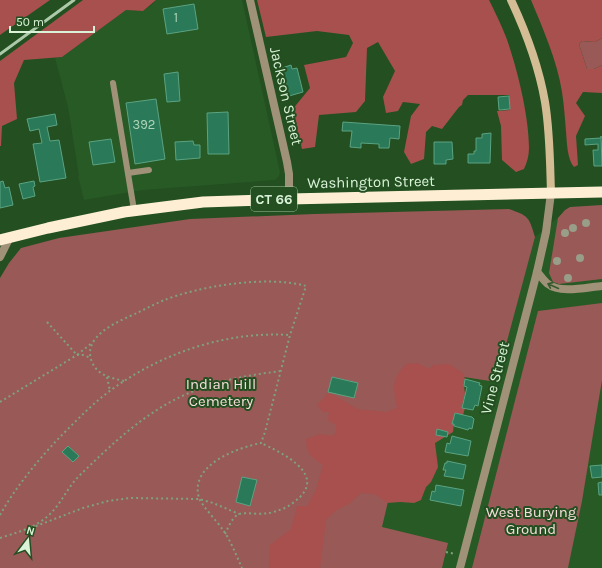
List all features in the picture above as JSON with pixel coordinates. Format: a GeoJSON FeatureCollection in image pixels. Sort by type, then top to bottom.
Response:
{"type":"FeatureCollection","features":[{"type":"Feature","properties":{"kind":"highway","name":"Washington Street"},"geometry":{"type":"LineString","coordinates":[[5,239],[48,228],[134,210],[203,202],[602,192]]}},
{"type":"Feature","properties":{"kind":"main road"},"geometry":{"type":"LineString","coordinates":[[511,0],[532,53],[545,102],[550,153],[551,193]]}},
{"type":"Feature","properties":{"kind":"street","name":"Jackson Street"},"geometry":{"type":"LineString","coordinates":[[250,0],[287,162],[289,174],[289,199]]}},
{"type":"Feature","properties":{"kind":"street","name":"Vine Street"},"geometry":{"type":"LineString","coordinates":[[460,568],[538,272],[546,232],[551,193]]}},
{"type":"Feature","properties":{"kind":"street"},"geometry":{"type":"LineString","coordinates":[[0,257],[5,239]]}},
{"type":"Feature","properties":{"kind":"street"},"geometry":{"type":"LineString","coordinates":[[538,272],[549,285],[555,288],[573,289],[602,286]]}},
{"type":"Feature","properties":{"kind":"lane"},"geometry":{"type":"LineString","coordinates":[[113,83],[134,210]]}},
{"type":"Feature","properties":{"kind":"lane"},"geometry":{"type":"LineString","coordinates":[[128,173],[149,170]]}},
{"type":"Feature","properties":{"kind":"path"},"geometry":{"type":"LineString","coordinates":[[0,402],[77,355],[94,341],[105,329],[114,323],[162,301],[201,290],[240,283],[274,281],[293,282],[306,286],[290,335],[261,443]]}},
{"type":"Feature","properties":{"kind":"path"},"geometry":{"type":"LineString","coordinates":[[47,322],[77,355],[83,355],[91,358]]}},
{"type":"Feature","properties":{"kind":"path"},"geometry":{"type":"LineString","coordinates":[[0,515],[24,479],[47,450],[80,417],[110,391],[140,370],[170,356],[202,345],[233,338],[260,335],[290,335]]}},
{"type":"Feature","properties":{"kind":"path"},"geometry":{"type":"LineString","coordinates":[[94,341],[91,348],[91,358],[98,371],[106,377],[124,381]]}},
{"type":"Feature","properties":{"kind":"path"},"geometry":{"type":"LineString","coordinates":[[28,529],[49,515],[77,478],[117,439],[140,420],[162,406],[209,385],[228,380],[281,371]]}},
{"type":"Feature","properties":{"kind":"path"},"geometry":{"type":"LineString","coordinates":[[106,377],[110,391]]}},
{"type":"Feature","properties":{"kind":"path"},"geometry":{"type":"LineString","coordinates":[[0,538],[83,508],[108,501],[130,498],[200,499],[213,502],[239,514],[268,513],[284,509],[303,494],[307,486],[307,478],[303,470],[288,457],[261,443],[235,452],[214,462],[206,468],[201,476],[198,488],[200,499],[225,534],[242,568]]}},
{"type":"Feature","properties":{"kind":"path"},"geometry":{"type":"LineString","coordinates":[[225,534],[233,519],[239,514]]}},
{"type":"Feature","properties":{"kind":"path"},"geometry":{"type":"LineString","coordinates":[[446,552],[454,554]]}},
{"type":"Feature","properties":{"kind":"shaded area"},"geometry":{"type":"Polygon","coordinates":[[[0,0],[50,0],[0,35],[0,0]]]}},
{"type":"Feature","properties":{"kind":"shaded area"},"geometry":{"type":"Polygon","coordinates":[[[83,0],[156,0],[143,11],[126,10],[62,57],[24,60],[14,83],[17,119],[2,126],[0,146],[0,61],[83,0]]]}},
{"type":"Feature","properties":{"kind":"shaded area"},"geometry":{"type":"Polygon","coordinates":[[[156,0],[242,0],[280,172],[279,176],[275,180],[143,190],[84,200],[78,176],[68,107],[55,58],[62,57],[126,10],[143,11],[156,0]]]}},
{"type":"Feature","properties":{"kind":"shaded area"},"geometry":{"type":"Polygon","coordinates":[[[257,0],[489,0],[506,37],[522,92],[527,121],[529,148],[528,159],[524,169],[516,172],[502,160],[501,126],[497,111],[510,110],[509,95],[468,95],[463,100],[462,105],[442,129],[432,126],[426,132],[424,159],[411,164],[404,152],[411,116],[420,104],[403,102],[398,111],[386,113],[383,97],[395,71],[378,42],[367,48],[365,101],[356,112],[319,115],[315,147],[302,149],[292,110],[310,88],[304,65],[346,57],[353,43],[349,35],[317,31],[266,37],[257,0]]]}},
{"type":"Feature","properties":{"kind":"shaded area"},"geometry":{"type":"Polygon","coordinates":[[[531,0],[602,0],[602,38],[595,42],[582,41],[579,44],[587,69],[594,69],[602,65],[602,93],[583,92],[576,103],[585,116],[576,136],[578,165],[574,167],[570,160],[568,151],[563,97],[557,68],[531,0]]]}},
{"type":"Feature","properties":{"kind":"shaded area"},"geometry":{"type":"Polygon","coordinates":[[[602,205],[602,568],[332,568],[408,416],[516,305],[535,237],[570,207],[602,205]]]}},
{"type":"Feature","properties":{"kind":"shaded area"},"geometry":{"type":"Polygon","coordinates":[[[417,363],[430,369],[433,365],[449,364],[463,373],[465,379],[465,394],[462,407],[465,408],[463,415],[455,413],[452,424],[454,424],[453,432],[435,443],[438,467],[431,482],[426,487],[421,500],[414,503],[387,503],[375,494],[361,493],[349,504],[335,511],[326,520],[320,568],[269,568],[270,545],[291,529],[297,506],[307,506],[316,490],[323,465],[310,455],[307,449],[306,439],[320,434],[333,436],[336,432],[336,425],[328,420],[329,412],[323,412],[317,405],[328,393],[357,409],[386,412],[397,408],[394,384],[398,375],[406,364],[417,363]]]}},
{"type":"Feature","properties":{"kind":"green space"},"geometry":{"type":"Polygon","coordinates":[[[602,38],[602,65],[594,69],[587,69],[579,44],[582,41],[595,42],[602,38]]]}},
{"type":"Feature","properties":{"kind":"green space"},"geometry":{"type":"Polygon","coordinates":[[[602,205],[602,279],[559,284],[553,282],[549,273],[558,218],[570,207],[602,205]]]}},
{"type":"Feature","properties":{"kind":"green space","name":"Indian Hill Cemetery"},"geometry":{"type":"Polygon","coordinates":[[[509,209],[527,218],[535,237],[496,382],[419,370],[382,527],[448,543],[442,568],[0,568],[0,278],[9,263],[21,248],[59,238],[190,219],[509,209]]]}},
{"type":"Feature","properties":{"kind":"green space","name":"West Burying Ground"},"geometry":{"type":"Polygon","coordinates":[[[602,303],[602,380],[582,501],[568,568],[472,568],[538,311],[602,303]]]}},
{"type":"Feature","properties":{"kind":"building"},"geometry":{"type":"Polygon","coordinates":[[[194,4],[198,29],[167,34],[163,9],[194,4]]]}},
{"type":"Feature","properties":{"kind":"building"},"geometry":{"type":"Polygon","coordinates":[[[291,65],[292,69],[297,68],[303,92],[289,96],[282,68],[291,65]]]}},
{"type":"Feature","properties":{"kind":"building"},"geometry":{"type":"Polygon","coordinates":[[[178,72],[180,101],[167,102],[164,74],[178,72]]]}},
{"type":"Feature","properties":{"kind":"building"},"geometry":{"type":"Polygon","coordinates":[[[509,96],[510,109],[499,110],[498,97],[509,96]]]}},
{"type":"Feature","properties":{"kind":"building"},"geometry":{"type":"Polygon","coordinates":[[[156,99],[165,159],[135,164],[126,103],[156,99]]]}},
{"type":"Feature","properties":{"kind":"building"},"geometry":{"type":"Polygon","coordinates":[[[228,112],[229,154],[208,154],[207,113],[228,112]]]}},
{"type":"Feature","properties":{"kind":"building"},"geometry":{"type":"Polygon","coordinates":[[[55,114],[57,125],[47,127],[50,141],[59,140],[66,178],[40,182],[33,144],[42,143],[39,129],[30,131],[27,119],[55,114]]]}},
{"type":"Feature","properties":{"kind":"building"},"geometry":{"type":"Polygon","coordinates":[[[343,122],[400,126],[399,139],[390,138],[389,148],[379,148],[379,144],[361,143],[361,148],[350,147],[352,131],[342,131],[343,122]]]}},
{"type":"Feature","properties":{"kind":"building"},"geometry":{"type":"Polygon","coordinates":[[[491,133],[490,163],[468,163],[468,154],[474,154],[474,151],[476,151],[476,138],[482,138],[482,134],[491,133]]]}},
{"type":"Feature","properties":{"kind":"building"},"geometry":{"type":"Polygon","coordinates":[[[601,136],[602,166],[594,166],[593,150],[598,150],[598,144],[585,145],[585,139],[601,138],[601,136]]]}},
{"type":"Feature","properties":{"kind":"building"},"geometry":{"type":"Polygon","coordinates":[[[111,139],[115,162],[93,165],[89,142],[111,139]]]}},
{"type":"Feature","properties":{"kind":"building"},"geometry":{"type":"Polygon","coordinates":[[[193,141],[194,145],[200,145],[200,158],[176,160],[175,142],[193,141]]]}},
{"type":"Feature","properties":{"kind":"building"},"geometry":{"type":"Polygon","coordinates":[[[434,142],[452,142],[453,159],[446,160],[446,164],[434,164],[434,142]]]}},
{"type":"Feature","properties":{"kind":"building"},"geometry":{"type":"Polygon","coordinates":[[[3,181],[5,188],[9,187],[13,205],[0,208],[0,182],[3,181]]]}},
{"type":"Feature","properties":{"kind":"building"},"geometry":{"type":"Polygon","coordinates":[[[34,181],[35,186],[33,187],[35,196],[23,199],[19,184],[34,181]]]}},
{"type":"Feature","properties":{"kind":"building"},"geometry":{"type":"Polygon","coordinates":[[[332,377],[358,383],[354,398],[328,392],[332,377]]]}},
{"type":"Feature","properties":{"kind":"building"},"geometry":{"type":"Polygon","coordinates":[[[465,379],[480,383],[479,385],[482,386],[478,406],[475,405],[473,410],[462,408],[467,387],[464,386],[465,379]]]}},
{"type":"Feature","properties":{"kind":"building"},"geometry":{"type":"Polygon","coordinates":[[[455,413],[472,417],[474,419],[472,429],[469,428],[468,430],[454,426],[454,424],[452,424],[455,413]]]}},
{"type":"Feature","properties":{"kind":"building"},"geometry":{"type":"Polygon","coordinates":[[[437,429],[448,432],[447,437],[436,435],[437,429]]]}},
{"type":"Feature","properties":{"kind":"building"},"geometry":{"type":"Polygon","coordinates":[[[452,436],[471,441],[468,456],[445,452],[447,443],[450,444],[452,436]]]}},
{"type":"Feature","properties":{"kind":"building"},"geometry":{"type":"Polygon","coordinates":[[[68,446],[79,456],[73,462],[62,452],[68,446]]]}},
{"type":"Feature","properties":{"kind":"building"},"geometry":{"type":"Polygon","coordinates":[[[447,461],[466,465],[463,479],[444,476],[446,470],[443,470],[447,461]]]}},
{"type":"Feature","properties":{"kind":"building"},"geometry":{"type":"Polygon","coordinates":[[[602,465],[602,477],[592,478],[590,466],[602,465]]]}},
{"type":"Feature","properties":{"kind":"building"},"geometry":{"type":"Polygon","coordinates":[[[242,477],[257,480],[250,506],[236,502],[242,477]]]}},
{"type":"Feature","properties":{"kind":"building"},"geometry":{"type":"Polygon","coordinates":[[[602,482],[602,495],[599,495],[598,483],[602,482]]]}},
{"type":"Feature","properties":{"kind":"building"},"geometry":{"type":"Polygon","coordinates":[[[436,485],[464,490],[461,506],[430,500],[432,491],[435,492],[436,485]]]}},
{"type":"Feature","properties":{"kind":"railway"},"geometry":{"type":"LineString","coordinates":[[0,54],[74,0]]}}]}
